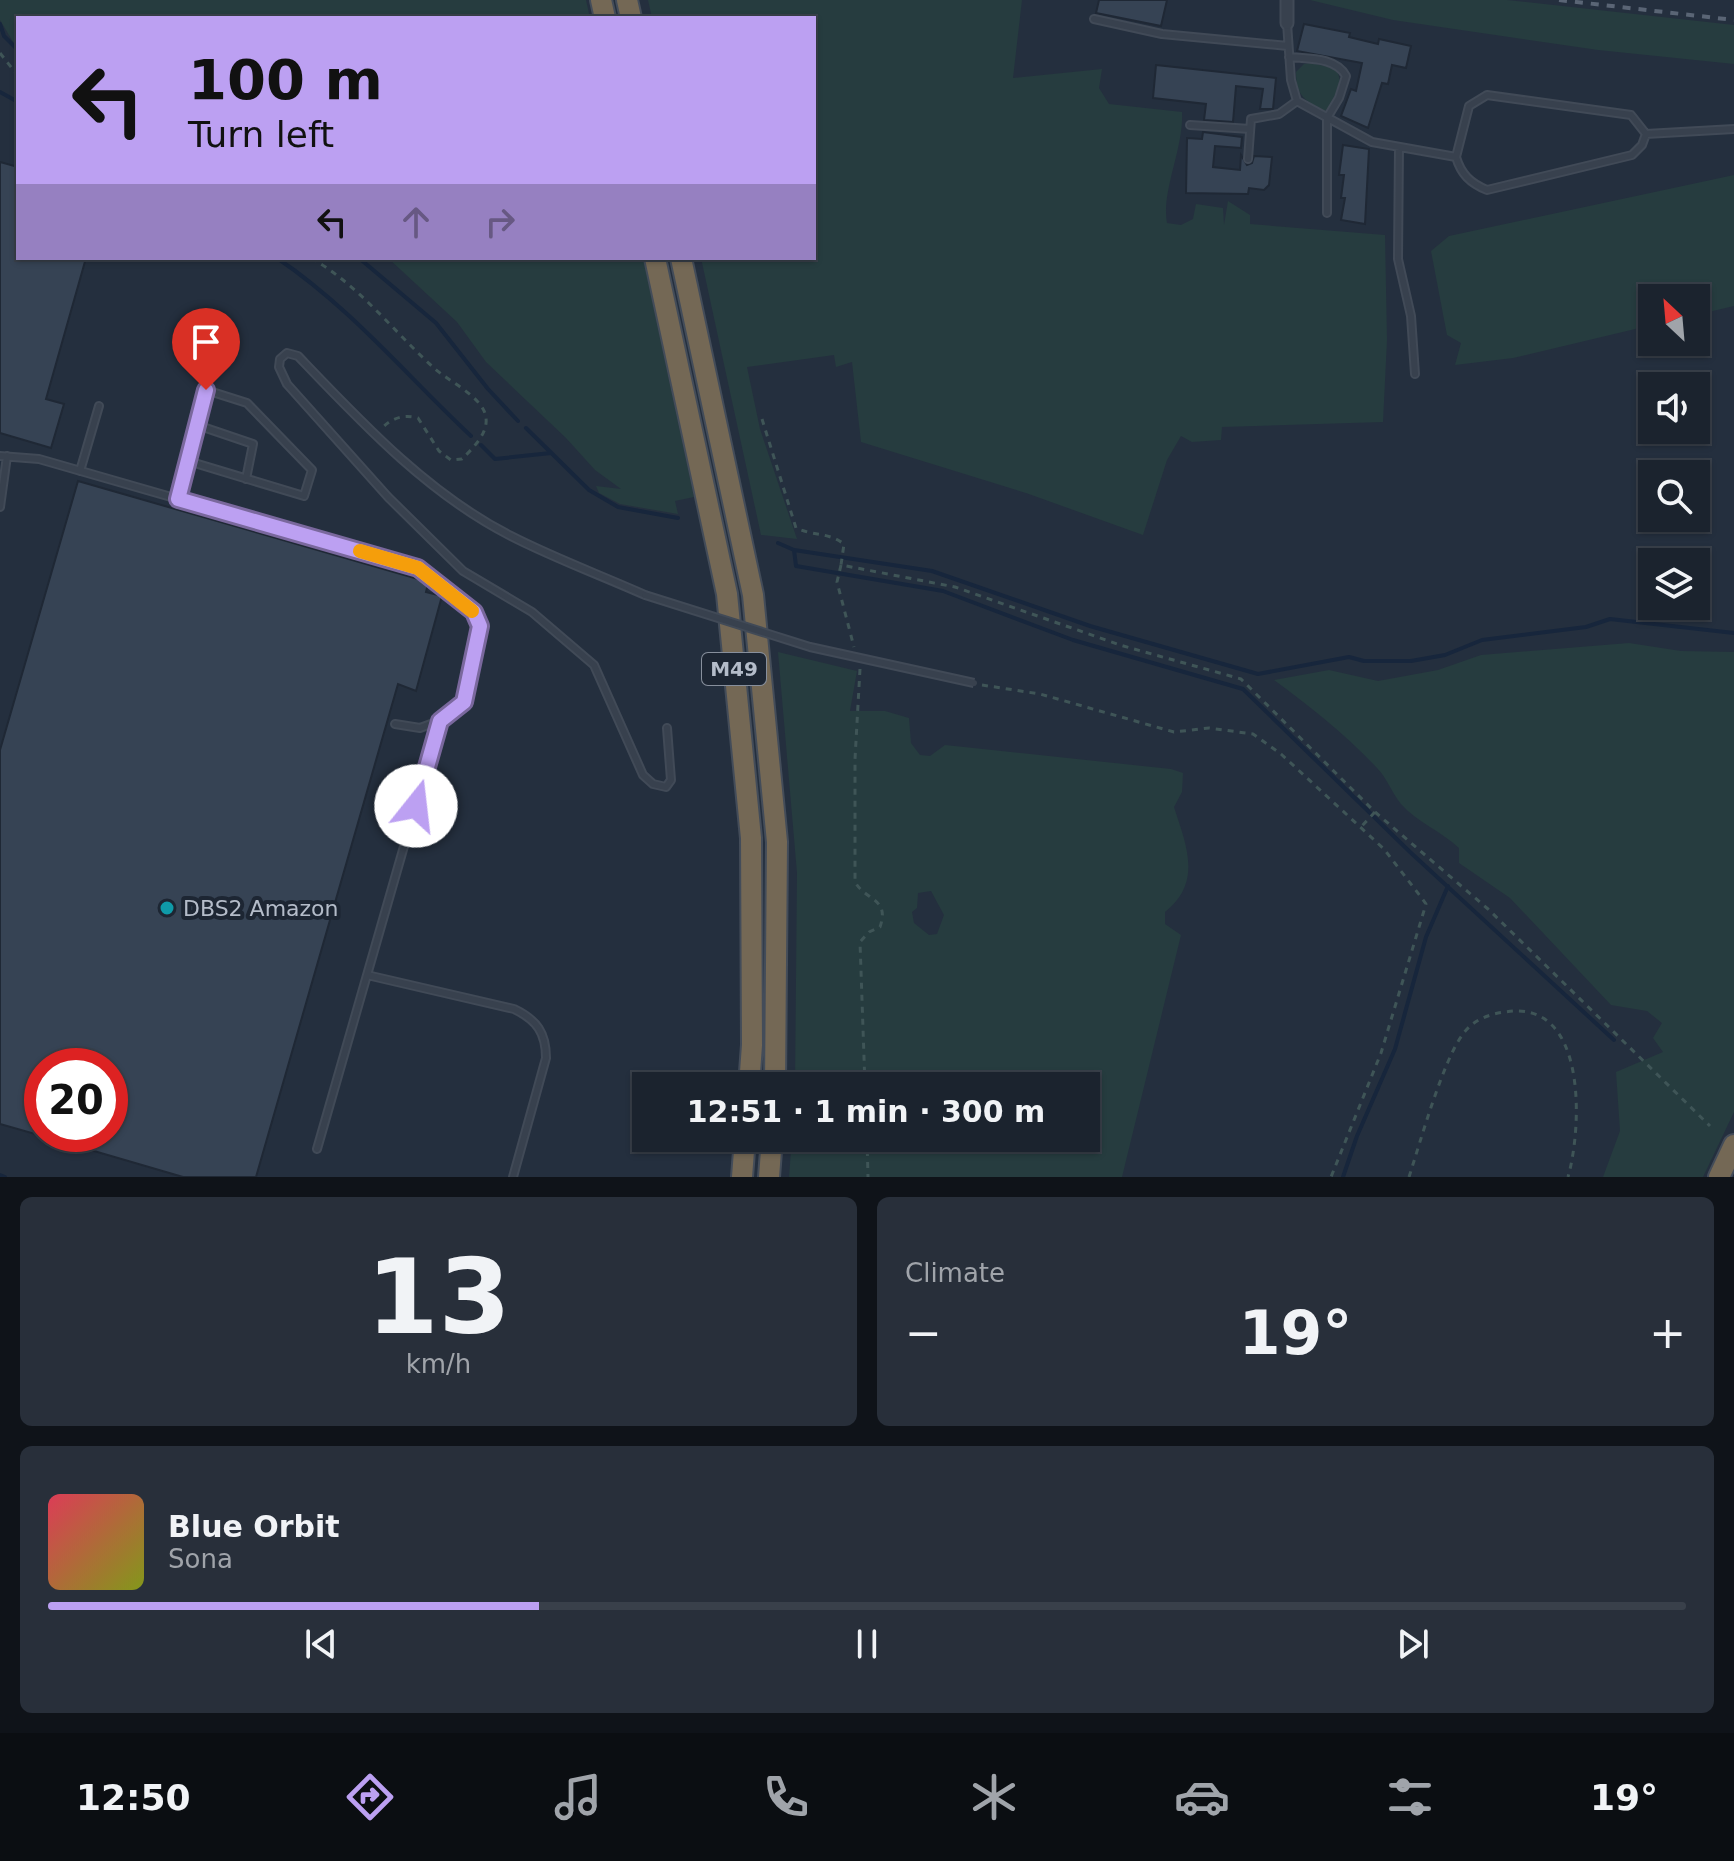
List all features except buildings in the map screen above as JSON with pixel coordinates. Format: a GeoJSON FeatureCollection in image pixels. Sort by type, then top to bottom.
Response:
{"type":"FeatureCollection","features":[{"type":"Feature","properties":{"kind":"highway","name":"M49"},"geometry":{"type":"LineString","coordinates":[[655,260],[727,594],[751,838],[750,1072]]}},
{"type":"Feature","properties":{"kind":"highway","name":"M49"},"geometry":{"type":"LineString","coordinates":[[681,260],[753,595],[777,842],[775,1072]]}},
{"type":"Feature","properties":{"kind":"highway"},"geometry":{"type":"LineString","coordinates":[[1719,1177],[1734,1145]]}},
{"type":"Feature","properties":{"kind":"highway"},"geometry":{"type":"LineString","coordinates":[[742,1177],[744,1152]]}},
{"type":"Feature","properties":{"kind":"highway"},"geometry":{"type":"LineString","coordinates":[[769,1177],[771,1152]]}},
{"type":"Feature","properties":{"kind":"street"},"geometry":{"type":"LineString","coordinates":[[1287,0],[1287,23]]}},
{"type":"Feature","properties":{"kind":"lane"},"geometry":{"type":"LineString","coordinates":[[1094,19],[1162,34],[1288,46]]}},
{"type":"Feature","properties":{"kind":"lane"},"geometry":{"type":"LineString","coordinates":[[1287,23],[1297,101]]}},
{"type":"Feature","properties":{"kind":"lane"},"geometry":{"type":"LineString","coordinates":[[1289,57],[1329,62],[1343,70],[1346,84],[1327,118],[1327,213]]}},
{"type":"Feature","properties":{"kind":"lane"},"geometry":{"type":"LineString","coordinates":[[1487,95],[1631,115],[1646,134],[1642,145],[1632,155],[1487,190],[1472,184],[1460,169],[1456,157],[1469,106],[1487,95]]}},
{"type":"Feature","properties":{"kind":"lane"},"geometry":{"type":"LineString","coordinates":[[1297,101],[1372,142],[1456,157]]}},
{"type":"Feature","properties":{"kind":"lane"},"geometry":{"type":"LineString","coordinates":[[1248,159],[1251,119],[1279,114],[1297,101]]}},
{"type":"Feature","properties":{"kind":"lane"},"geometry":{"type":"LineString","coordinates":[[1190,125],[1250,129]]}},
{"type":"Feature","properties":{"kind":"lane"},"geometry":{"type":"LineString","coordinates":[[1646,134],[1734,129]]}},
{"type":"Feature","properties":{"kind":"lane"},"geometry":{"type":"LineString","coordinates":[[1399,147],[1398,259],[1411,316],[1415,374]]}},
{"type":"Feature","properties":{"kind":"lane"},"geometry":{"type":"LineString","coordinates":[[667,728],[671,780],[666,787],[653,784],[643,775],[594,665],[532,612],[463,571],[388,497],[287,384],[279,367],[280,359],[287,353],[298,356],[375,434],[444,494],[509,535],[645,595],[810,647],[974,683]]}},
{"type":"Feature","properties":{"kind":"lane"},"geometry":{"type":"LineString","coordinates":[[178,499],[206,390],[247,403],[312,470],[304,496],[188,461]]}},
{"type":"Feature","properties":{"kind":"lane"},"geometry":{"type":"LineString","coordinates":[[80,471],[99,406]]}},
{"type":"Feature","properties":{"kind":"lane"},"geometry":{"type":"LineString","coordinates":[[197,425],[253,444],[246,479]]}},
{"type":"Feature","properties":{"kind":"lane"},"geometry":{"type":"LineString","coordinates":[[0,507],[4,456],[39,459],[418,568],[474,612],[480,626],[464,702],[440,721],[420,728],[395,724]]}},
{"type":"Feature","properties":{"kind":"lane"},"geometry":{"type":"LineString","coordinates":[[317,1149],[440,721]]}},
{"type":"Feature","properties":{"kind":"lane"},"geometry":{"type":"LineString","coordinates":[[367,975],[514,1009],[530,1017],[540,1029],[546,1042],[546,1058],[513,1177]]}},
{"type":"Feature","properties":{"kind":"path"},"geometry":{"type":"LineString","coordinates":[[0,53],[16,73]]}},
{"type":"Feature","properties":{"kind":"path"},"geometry":{"type":"LineString","coordinates":[[314,260],[375,308],[435,369],[478,402],[487,416],[485,429],[462,459],[451,460],[439,451],[418,418],[407,415],[390,420],[375,434]]}},
{"type":"Feature","properties":{"kind":"path"},"geometry":{"type":"LineString","coordinates":[[762,419],[796,528],[809,534],[831,535],[844,544],[837,582],[856,652]]}},
{"type":"Feature","properties":{"kind":"path"},"geometry":{"type":"LineString","coordinates":[[841,565],[955,587],[1120,645],[1241,679],[1375,812],[1488,909],[1710,1126]]}},
{"type":"Feature","properties":{"kind":"path"},"geometry":{"type":"LineString","coordinates":[[859,664],[862,676],[855,759],[855,882],[860,891],[876,897],[883,906],[884,917],[880,927],[869,932],[860,942],[865,1072]]}},
{"type":"Feature","properties":{"kind":"path"},"geometry":{"type":"LineString","coordinates":[[974,683],[1040,694],[1174,732],[1209,728],[1253,734],[1281,754],[1384,849],[1426,904],[1381,1053],[1336,1157],[1331,1177]]}},
{"type":"Feature","properties":{"kind":"path"},"geometry":{"type":"LineString","coordinates":[[1360,828],[1375,812]]}},
{"type":"Feature","properties":{"kind":"path"},"geometry":{"type":"LineString","coordinates":[[1409,1177],[1462,1034],[1475,1022],[1509,1011],[1529,1012],[1545,1020],[1560,1036],[1569,1056],[1576,1086],[1578,1120],[1568,1177]]}},
{"type":"Feature","properties":{"kind":"path"},"geometry":{"type":"LineString","coordinates":[[867,1152],[868,1177]]}},
{"type":"Feature","properties":{"kind":"green space"},"geometry":{"type":"Polygon","coordinates":[[[0,0],[586,0],[590,16],[16,16],[16,47],[0,20],[0,0]]]}},
{"type":"Feature","properties":{"kind":"green space"},"geometry":{"type":"Polygon","coordinates":[[[648,0],[1022,0],[1013,78],[1102,69],[1099,88],[1109,104],[1182,112],[1180,140],[1167,198],[1167,223],[1181,225],[1193,219],[1196,204],[1223,208],[1224,225],[1228,201],[1250,215],[1250,224],[1385,235],[1387,340],[1383,422],[1222,427],[1221,440],[1192,442],[1181,436],[1167,460],[1143,535],[1026,493],[861,442],[852,362],[836,367],[834,355],[747,367],[760,429],[797,539],[761,535],[701,260],[816,260],[816,16],[652,16],[648,0]]]}},
{"type":"Feature","properties":{"kind":"green space"},"geometry":{"type":"Polygon","coordinates":[[[1310,0],[1507,0],[1734,25],[1734,64],[1598,50],[1393,20],[1310,0]]]}},
{"type":"Feature","properties":{"kind":"green space"},"geometry":{"type":"Polygon","coordinates":[[[1304,64],[1335,68],[1340,80],[1334,103],[1325,111],[1307,101],[1298,87],[1296,72],[1304,64]]]}},
{"type":"Feature","properties":{"kind":"green space"},"geometry":{"type":"Polygon","coordinates":[[[1734,175],[1734,306],[1710,312],[1710,284],[1638,284],[1638,328],[1513,358],[1455,365],[1461,343],[1447,335],[1431,251],[1449,236],[1734,175]]]}},
{"type":"Feature","properties":{"kind":"green space"},"geometry":{"type":"Polygon","coordinates":[[[390,260],[643,260],[694,497],[675,501],[678,514],[620,504],[599,493],[596,486],[621,489],[595,470],[486,362],[457,322],[390,260]]]}},
{"type":"Feature","properties":{"kind":"green space"},"geometry":{"type":"Polygon","coordinates":[[[1629,643],[1681,651],[1734,652],[1734,1112],[1703,1177],[1603,1177],[1620,1131],[1616,1072],[1663,1052],[1653,1038],[1662,1023],[1647,1011],[1611,1005],[1510,898],[1459,863],[1459,848],[1408,811],[1381,772],[1365,756],[1274,680],[1329,670],[1378,681],[1438,670],[1481,655],[1629,643]]]}},
{"type":"Feature","properties":{"kind":"green space"},"geometry":{"type":"Polygon","coordinates":[[[778,652],[857,671],[850,711],[885,711],[909,718],[911,743],[920,755],[930,756],[945,745],[1171,769],[1183,773],[1182,792],[1174,807],[1186,849],[1188,876],[1177,900],[1165,912],[1165,924],[1181,935],[1122,1177],[789,1177],[791,1152],[1100,1152],[1100,1072],[795,1072],[797,873],[778,652]],[[931,891],[918,893],[917,908],[912,912],[914,923],[929,935],[937,934],[944,915],[931,891]]]}},
{"type":"Feature","properties":{"kind":"waterway"},"geometry":{"type":"LineString","coordinates":[[0,24],[4,36],[16,48]]}},
{"type":"Feature","properties":{"kind":"waterway"},"geometry":{"type":"LineString","coordinates":[[0,92],[16,101]]}},
{"type":"Feature","properties":{"kind":"waterway"},"geometry":{"type":"LineString","coordinates":[[280,260],[354,320],[471,436]]}},
{"type":"Feature","properties":{"kind":"waterway"},"geometry":{"type":"LineString","coordinates":[[361,260],[436,323],[488,389],[518,421]]}},
{"type":"Feature","properties":{"kind":"waterway"},"geometry":{"type":"LineString","coordinates":[[526,428],[589,490],[618,507],[678,518]]}},
{"type":"Feature","properties":{"kind":"waterway"},"geometry":{"type":"LineString","coordinates":[[481,445],[495,459],[551,453]]}},
{"type":"Feature","properties":{"kind":"waterway"},"geometry":{"type":"LineString","coordinates":[[778,543],[794,550],[932,571],[1090,626],[1258,674],[1349,657],[1364,661],[1411,661],[1445,655],[1482,640],[1586,627],[1610,619],[1734,633]]}},
{"type":"Feature","properties":{"kind":"waterway"},"geometry":{"type":"LineString","coordinates":[[794,550],[796,566],[943,591],[1073,640],[1243,689],[1410,852],[1614,1040]]}},
{"type":"Feature","properties":{"kind":"waterway"},"geometry":{"type":"LineString","coordinates":[[1343,1177],[1357,1136],[1395,1049],[1426,937],[1448,886]]}},
{"type":"Feature","properties":{"kind":"waterway"},"geometry":{"type":"LineString","coordinates":[[0,1175],[5,1177]]}},
{"type":"Feature","properties":{"kind":"railway"},"geometry":{"type":"LineString","coordinates":[[1559,0],[1734,20]]}},
{"type":"Feature","properties":{"kind":"slow traffic"},"geometry":{"type":"LineString","coordinates":[[360,551],[418,568],[472,611]]}},
{"type":"Feature","properties":{"kind":"place","name":"DBS2 Amazon"},"geometry":{"type":"Point","coordinates":[167,908]}},
{"type":"Feature","properties":{"kind":"route"},"geometry":{"type":"LineString","coordinates":[[206,390],[178,499],[418,568],[474,612],[480,626],[464,702],[440,721],[416,806]]}}]}
